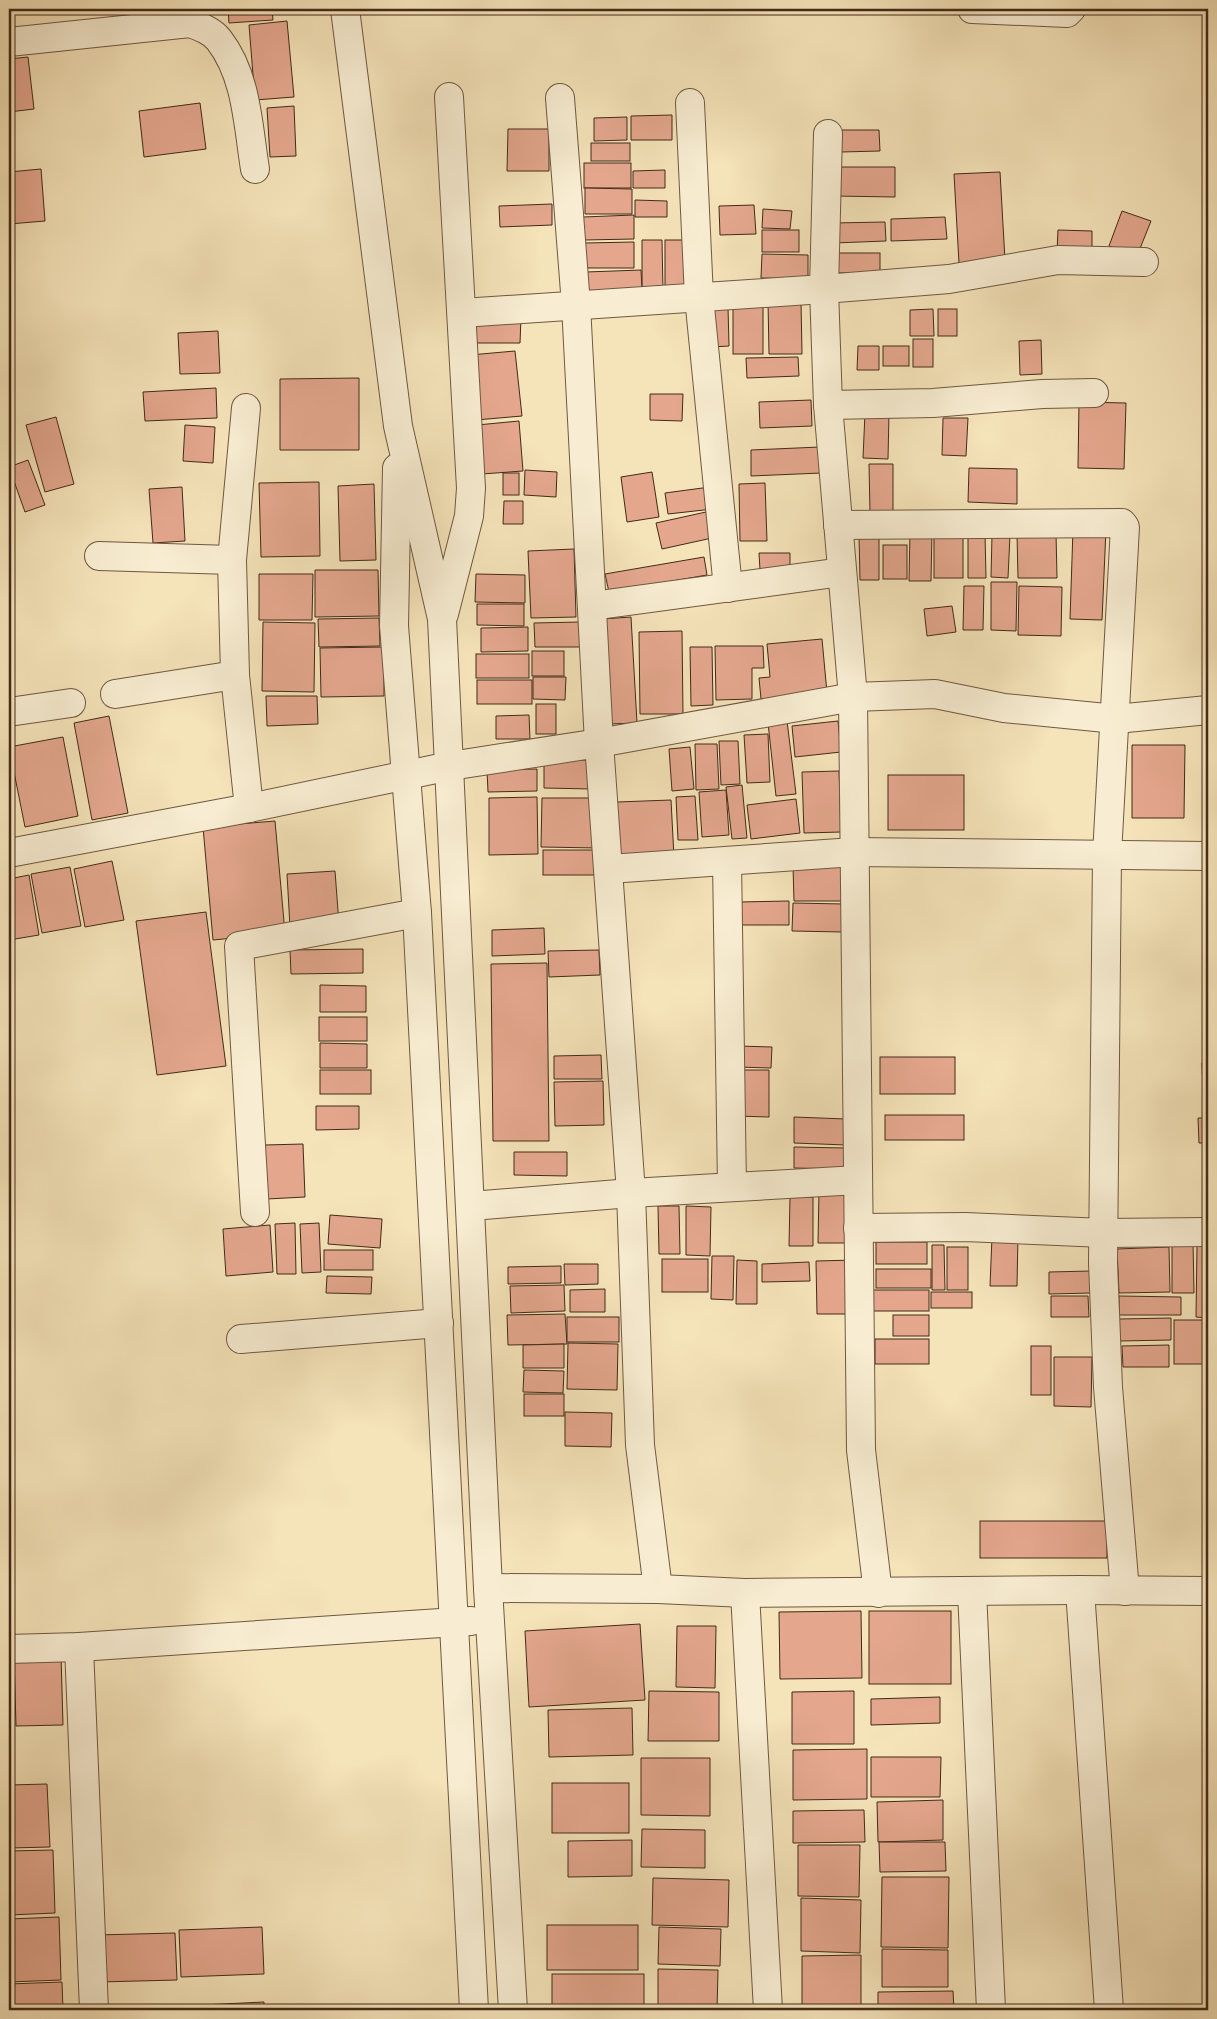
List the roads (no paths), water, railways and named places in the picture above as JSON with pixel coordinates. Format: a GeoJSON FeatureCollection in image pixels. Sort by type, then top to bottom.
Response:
{"type":"FeatureCollection","features":[{"type":"Feature","properties":{"kind":"street"},"geometry":{"type":"LineString","coordinates":[[345,9],[398,426],[442,619],[488,1588],[513,2010]]}},
{"type":"Feature","properties":{"kind":"street"},"geometry":{"type":"LineString","coordinates":[[972,9],[1067,13],[1071,9]]}},
{"type":"Feature","properties":{"kind":"street"},"geometry":{"type":"LineString","coordinates":[[9,42],[190,23],[206,29],[219,40],[240,79],[255,169]]}},
{"type":"Feature","properties":{"kind":"street"},"geometry":{"type":"LineString","coordinates":[[442,619],[469,516],[471,488],[449,97]]}},
{"type":"Feature","properties":{"kind":"street"},"geometry":{"type":"LineString","coordinates":[[560,98],[576,305],[599,743],[631,1193],[640,1446],[658,1589]]}},
{"type":"Feature","properties":{"kind":"street"},"geometry":{"type":"LineString","coordinates":[[690,103],[699,298],[728,588]]}},
{"type":"Feature","properties":{"kind":"street"},"geometry":{"type":"LineString","coordinates":[[828,134],[824,290],[828,405],[852,697],[861,1450],[878,1593]]}},
{"type":"Feature","properties":{"kind":"street"},"geometry":{"type":"LineString","coordinates":[[462,314],[824,290],[949,279],[1058,260],[1144,262]]}},
{"type":"Feature","properties":{"kind":"street"},"geometry":{"type":"LineString","coordinates":[[828,405],[933,404],[1042,394],[1094,393]]}},
{"type":"Feature","properties":{"kind":"street"},"geometry":{"type":"LineString","coordinates":[[246,408],[232,560],[235,675],[249,808]]}},
{"type":"Feature","properties":{"kind":"street"},"geometry":{"type":"LineString","coordinates":[[398,426],[394,626],[417,913],[474,2010]]}},
{"type":"Feature","properties":{"kind":"street"},"geometry":{"type":"LineString","coordinates":[[838,525],[1124,524],[1116,719],[1107,855],[1103,1263],[1108,1387],[1126,1591]]}},
{"type":"Feature","properties":{"kind":"street"},"geometry":{"type":"LineString","coordinates":[[99,556],[232,560]]}},
{"type":"Feature","properties":{"kind":"street"},"geometry":{"type":"LineString","coordinates":[[592,606],[842,572]]}},
{"type":"Feature","properties":{"kind":"street"},"geometry":{"type":"LineString","coordinates":[[115,694],[235,675]]}},
{"type":"Feature","properties":{"kind":"street"},"geometry":{"type":"LineString","coordinates":[[9,854],[249,808],[450,766],[599,743],[852,697],[935,694],[1004,708],[1116,719],[1208,710]]}},
{"type":"Feature","properties":{"kind":"street"},"geometry":{"type":"LineString","coordinates":[[9,712],[71,703]]}},
{"type":"Feature","properties":{"kind":"street"},"geometry":{"type":"LineString","coordinates":[[609,869],[854,852],[1208,856]]}},
{"type":"Feature","properties":{"kind":"street"},"geometry":{"type":"LineString","coordinates":[[727,861],[732,1187]]}},
{"type":"Feature","properties":{"kind":"street"},"geometry":{"type":"LineString","coordinates":[[255,1212],[239,946],[417,913]]}},
{"type":"Feature","properties":{"kind":"street"},"geometry":{"type":"LineString","coordinates":[[471,1206],[631,1193],[858,1180]]}},
{"type":"Feature","properties":{"kind":"street"},"geometry":{"type":"LineString","coordinates":[[858,1228],[965,1227],[1104,1233],[1208,1232]]}},
{"type":"Feature","properties":{"kind":"street"},"geometry":{"type":"LineString","coordinates":[[241,1339],[439,1323]]}},
{"type":"Feature","properties":{"kind":"street"},"geometry":{"type":"LineString","coordinates":[[442,1383],[479,1383]]}},
{"type":"Feature","properties":{"kind":"street"},"geometry":{"type":"LineString","coordinates":[[488,1588],[658,1589],[745,1593],[1080,1590],[1208,1591]]}},
{"type":"Feature","properties":{"kind":"street"},"geometry":{"type":"LineString","coordinates":[[1080,1590],[1109,2010]]}},
{"type":"Feature","properties":{"kind":"street"},"geometry":{"type":"LineString","coordinates":[[972,1592],[990,2010]]}},
{"type":"Feature","properties":{"kind":"street"},"geometry":{"type":"LineString","coordinates":[[745,1593],[768,2010]]}},
{"type":"Feature","properties":{"kind":"street"},"geometry":{"type":"LineString","coordinates":[[9,1649],[79,1647],[490,1620]]}},
{"type":"Feature","properties":{"kind":"street"},"geometry":{"type":"LineString","coordinates":[[79,1647],[94,2010]]}},
{"type":"Feature","properties":{"kind":"street"},"geometry":{"type":"LineString","coordinates":[[459,1725],[496,1724]]}}]}
